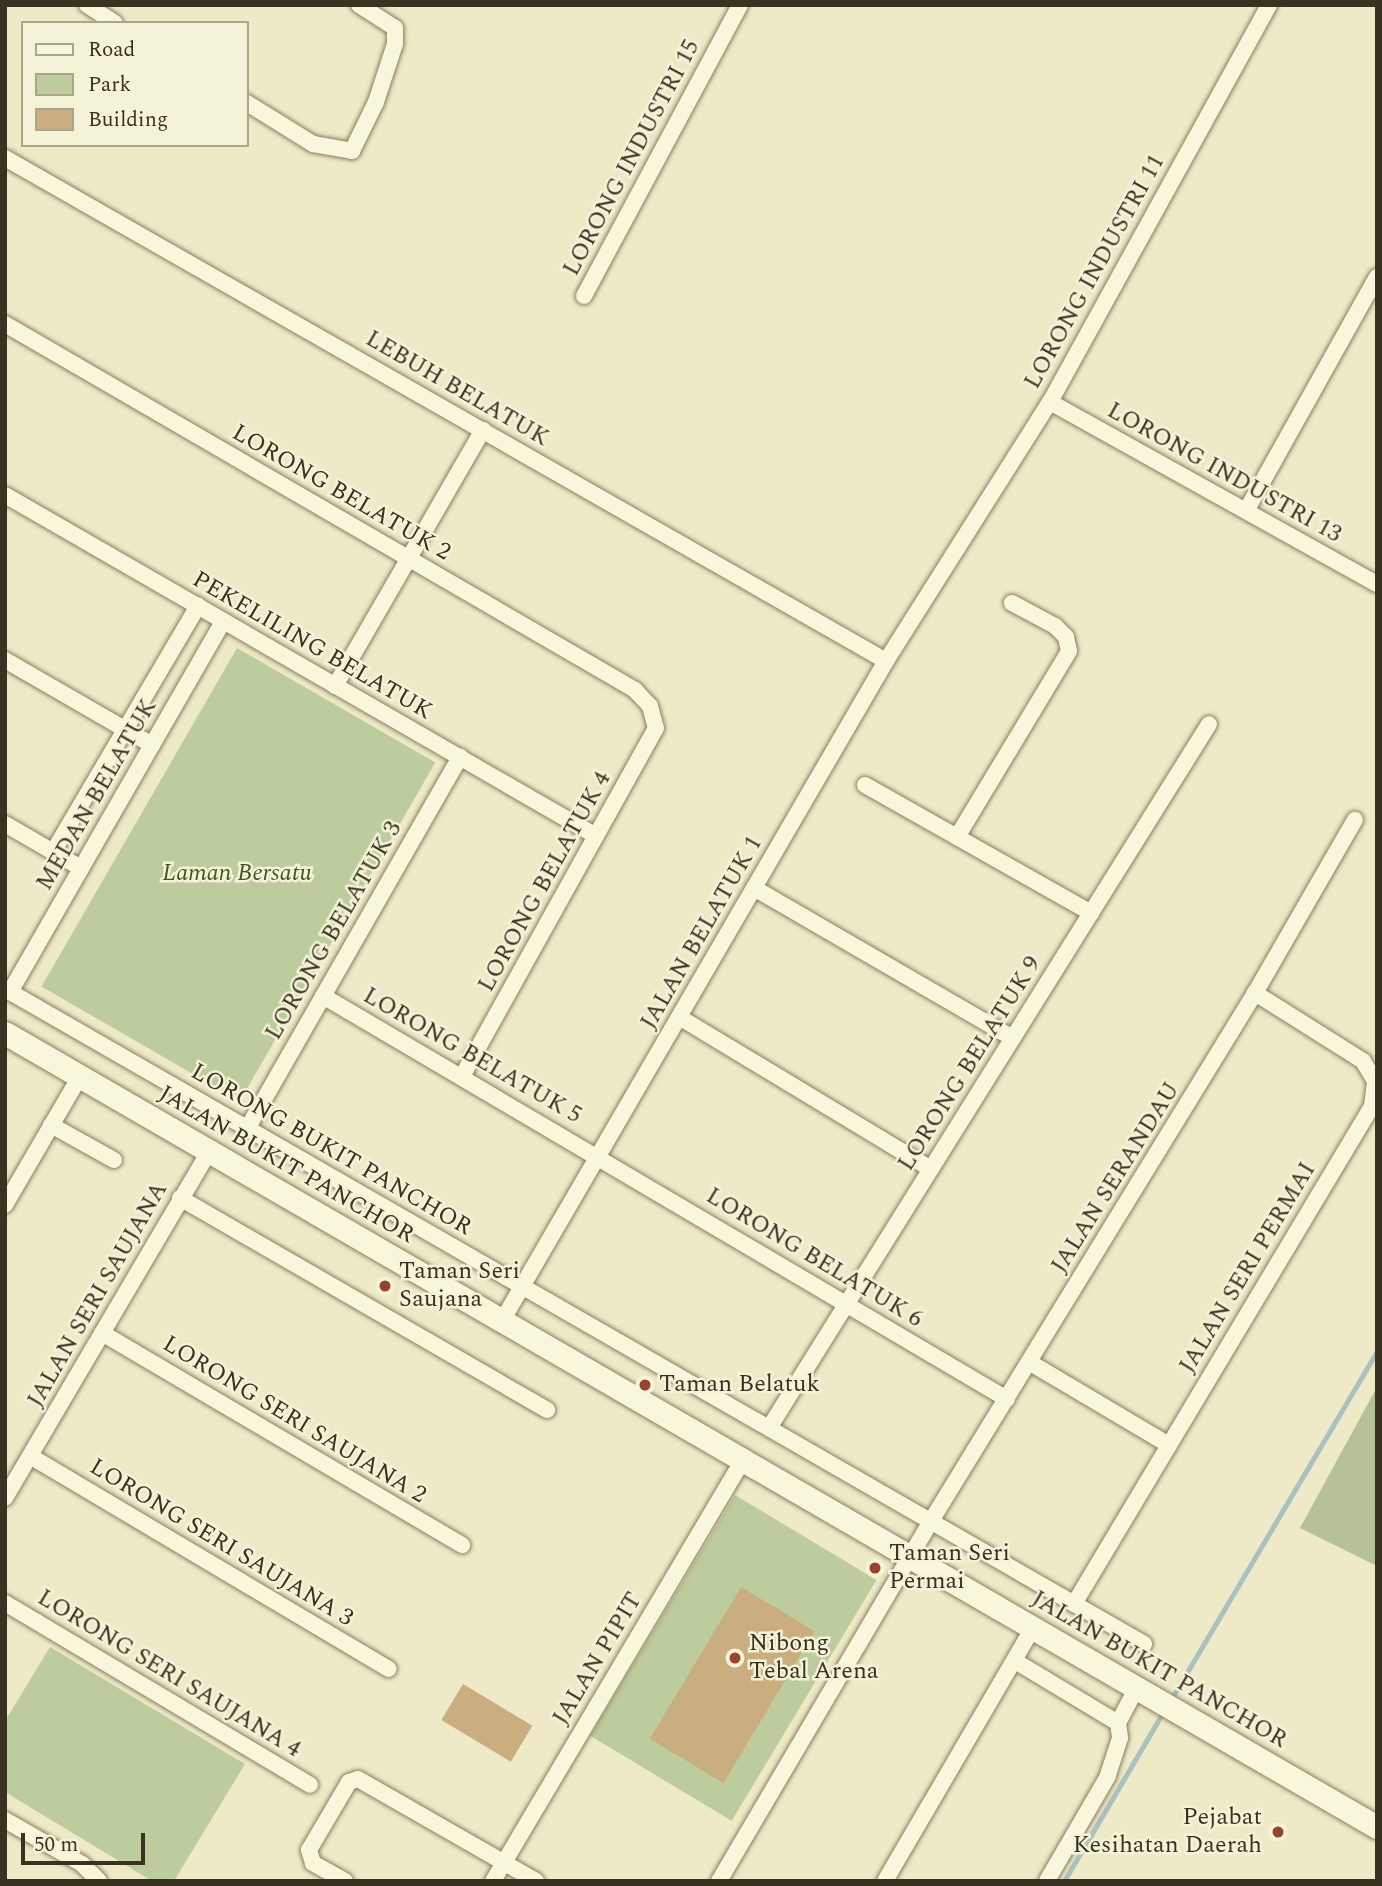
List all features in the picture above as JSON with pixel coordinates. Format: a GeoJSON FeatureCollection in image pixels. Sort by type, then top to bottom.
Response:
{"type":"FeatureCollection","features":[{"type":"Feature","properties":{"kind":"main road","name":"JALAN BUKIT PANCHOR"},"geometry":{"type":"LineString","coordinates":[[5,1033],[1377,1827]]}},
{"type":"Feature","properties":{"kind":"street"},"geometry":{"type":"LineString","coordinates":[[87,5],[113,21]]}},
{"type":"Feature","properties":{"kind":"street"},"geometry":{"type":"LineString","coordinates":[[248,104],[313,144],[352,150],[376,102],[395,44],[395,28],[359,5]]}},
{"type":"Feature","properties":{"kind":"street","name":"LORONG INDUSTRI 15"},"geometry":{"type":"LineString","coordinates":[[584,296],[740,5]]}},
{"type":"Feature","properties":{"kind":"street","name":"LORONG INDUSTRI 11"},"geometry":{"type":"LineString","coordinates":[[942,570],[1050,401],[1269,5]]}},
{"type":"Feature","properties":{"kind":"street","name":"LEBUH BELATUK"},"geometry":{"type":"LineString","coordinates":[[5,158],[886,661]]}},
{"type":"Feature","properties":{"kind":"street"},"geometry":{"type":"LineString","coordinates":[[1246,511],[1377,277]]}},
{"type":"Feature","properties":{"kind":"street","name":"LORONG BELATUK 2"},"geometry":{"type":"LineString","coordinates":[[5,324],[635,690],[650,706]]}},
{"type":"Feature","properties":{"kind":"street","name":"LORONG INDUSTRI 13"},"geometry":{"type":"LineString","coordinates":[[1050,401],[1377,584]]}},
{"type":"Feature","properties":{"kind":"street"},"geometry":{"type":"LineString","coordinates":[[335,686],[483,430]]}},
{"type":"Feature","properties":{"kind":"street","name":"PEKELILING BELATUK"},"geometry":{"type":"LineString","coordinates":[[5,495],[596,836]]}},
{"type":"Feature","properties":{"kind":"street","name":"JALAN BELATUK 1"},"geometry":{"type":"LineString","coordinates":[[502,1321],[886,661],[942,570]]}},
{"type":"Feature","properties":{"kind":"street"},"geometry":{"type":"LineString","coordinates":[[957,837],[1069,651],[1066,637],[1055,626],[1012,603]]}},
{"type":"Feature","properties":{"kind":"street","name":"MEDAN BELATUK"},"geometry":{"type":"LineString","coordinates":[[54,852],[198,606]]}},
{"type":"Feature","properties":{"kind":"street","name":"MEDAN BELATUK"},"geometry":{"type":"LineString","coordinates":[[8,990],[81,869],[223,621]]}},
{"type":"Feature","properties":{"kind":"street"},"geometry":{"type":"LineString","coordinates":[[5,660],[152,745]]}},
{"type":"Feature","properties":{"kind":"street","name":"LORONG BELATUK 4"},"geometry":{"type":"LineString","coordinates":[[462,1077],[656,728],[650,706]]}},
{"type":"Feature","properties":{"kind":"street","name":"LORONG BELATUK 9"},"geometry":{"type":"LineString","coordinates":[[769,1428],[1209,724]]}},
{"type":"Feature","properties":{"kind":"street","name":"LORONG BELATUK 3"},"geometry":{"type":"LineString","coordinates":[[247,1129],[460,757]]}},
{"type":"Feature","properties":{"kind":"street"},"geometry":{"type":"LineString","coordinates":[[865,785],[1091,913]]}},
{"type":"Feature","properties":{"kind":"street","name":"JALAN SERANDAU"},"geometry":{"type":"LineString","coordinates":[[719,1881],[931,1521],[1255,993],[1355,820]]}},
{"type":"Feature","properties":{"kind":"street"},"geometry":{"type":"LineString","coordinates":[[5,824],[81,869]]}},
{"type":"Feature","properties":{"kind":"street"},"geometry":{"type":"LineString","coordinates":[[754,888],[1013,1038]]}},
{"type":"Feature","properties":{"kind":"street","name":"LORONG BUKIT PANCHOR"},"geometry":{"type":"LineString","coordinates":[[8,990],[1144,1644]]}},
{"type":"Feature","properties":{"kind":"street","name":"JALAN SERI PERMAI"},"geometry":{"type":"LineString","coordinates":[[1074,1604],[1372,1106],[1375,1081],[1363,1061],[1255,993]]}},
{"type":"Feature","properties":{"kind":"street","name":"LORONG BELATUK 5"},"geometry":{"type":"LineString","coordinates":[[323,996],[598,1156]]}},
{"type":"Feature","properties":{"kind":"street"},"geometry":{"type":"LineString","coordinates":[[679,1017],[931,1169]]}},
{"type":"Feature","properties":{"kind":"street"},"geometry":{"type":"LineString","coordinates":[[5,1205],[79,1076]]}},
{"type":"Feature","properties":{"kind":"street"},"geometry":{"type":"LineString","coordinates":[[51,1125],[114,1160]]}},
{"type":"Feature","properties":{"kind":"street","name":"JALAN SERI SAUJANA"},"geometry":{"type":"LineString","coordinates":[[5,1498],[209,1151]]}},
{"type":"Feature","properties":{"kind":"street","name":"LORONG BELATUK 6"},"geometry":{"type":"LineString","coordinates":[[598,1156],[1007,1399]]}},
{"type":"Feature","properties":{"kind":"street"},"geometry":{"type":"LineString","coordinates":[[180,1198],[547,1410]]}},
{"type":"Feature","properties":{"kind":"street","name":"LORONG SERI SAUJANA 2"},"geometry":{"type":"LineString","coordinates":[[102,1333],[462,1545]]}},
{"type":"Feature","properties":{"kind":"street"},"geometry":{"type":"LineString","coordinates":[[1029,1363],[1169,1445]]}},
{"type":"Feature","properties":{"kind":"street","name":"LORONG SERI SAUJANA 3"},"geometry":{"type":"LineString","coordinates":[[30,1456],[389,1668]]}},
{"type":"Feature","properties":{"kind":"street","name":"JALAN PIPIT"},"geometry":{"type":"LineString","coordinates":[[493,1881],[743,1460]]}},
{"type":"Feature","properties":{"kind":"street","name":"LORONG SERI SAUJANA 4"},"geometry":{"type":"LineString","coordinates":[[5,1603],[310,1785]]}},
{"type":"Feature","properties":{"kind":"street"},"geometry":{"type":"LineString","coordinates":[[885,1881],[1033,1628]]}},
{"type":"Feature","properties":{"kind":"street"},"geometry":{"type":"LineString","coordinates":[[1015,1661],[1118,1723]]}},
{"type":"Feature","properties":{"kind":"street"},"geometry":{"type":"LineString","coordinates":[[1048,1881],[1117,1756],[1118,1723],[1137,1688]]}},
{"type":"Feature","properties":{"kind":"street"},"geometry":{"type":"LineString","coordinates":[[345,1881],[313,1863],[309,1850],[349,1782],[363,1781],[536,1881]]}},
{"type":"Feature","properties":{"kind":"street"},"geometry":{"type":"LineString","coordinates":[[5,1820],[82,1864],[99,1881]]}},
{"type":"Feature","properties":{"kind":"green space","name":"Laman Bersatu"},"geometry":{"type":"Polygon","coordinates":[[[237,648],[435,762],[240,1101],[42,987],[237,648]]]}},
{"type":"Feature","properties":{"kind":"green space"},"geometry":{"type":"Polygon","coordinates":[[[1377,1387],[1377,1566],[1300,1528],[1377,1387]]]}},
{"type":"Feature","properties":{"kind":"green space","name":"Nibong Tebal Arena"},"geometry":{"type":"Polygon","coordinates":[[[735,1495],[876,1580],[732,1821],[590,1736],[735,1495]]]}},
{"type":"Feature","properties":{"kind":"green space"},"geometry":{"type":"Polygon","coordinates":[[[50,1647],[245,1764],[174,1881],[152,1881],[5,1792],[5,1721],[50,1647]]]}},
{"type":"Feature","properties":{"kind":"building"},"geometry":{"type":"Polygon","coordinates":[[[741,1587],[815,1631],[724,1783],[650,1739],[741,1587]]]}},
{"type":"Feature","properties":{"kind":"building"},"geometry":{"type":"Polygon","coordinates":[[[463,1684],[532,1726],[511,1762],[441,1720],[463,1684]]]}},
{"type":"Feature","properties":{"kind":"waterway"},"geometry":{"type":"LineString","coordinates":[[1170,1701],[1377,1351]]}},
{"type":"Feature","properties":{"kind":"waterway"},"geometry":{"type":"LineString","coordinates":[[1064,1881],[1165,1709]]}},
{"type":"Feature","properties":{"kind":"place","name":"Taman Seri Saujana"},"geometry":{"type":"Point","coordinates":[385,1286]}},
{"type":"Feature","properties":{"kind":"place","name":"Taman Belatuk"},"geometry":{"type":"Point","coordinates":[645,1385]}},
{"type":"Feature","properties":{"kind":"place","name":"Taman Seri Permai"},"geometry":{"type":"Point","coordinates":[875,1568]}},
{"type":"Feature","properties":{"kind":"place","name":"Nibong Tebal Arena"},"geometry":{"type":"Point","coordinates":[735,1658]}},
{"type":"Feature","properties":{"kind":"place","name":"Pejabat Kesihatan Daerah"},"geometry":{"type":"Point","coordinates":[1278,1832]}}]}
